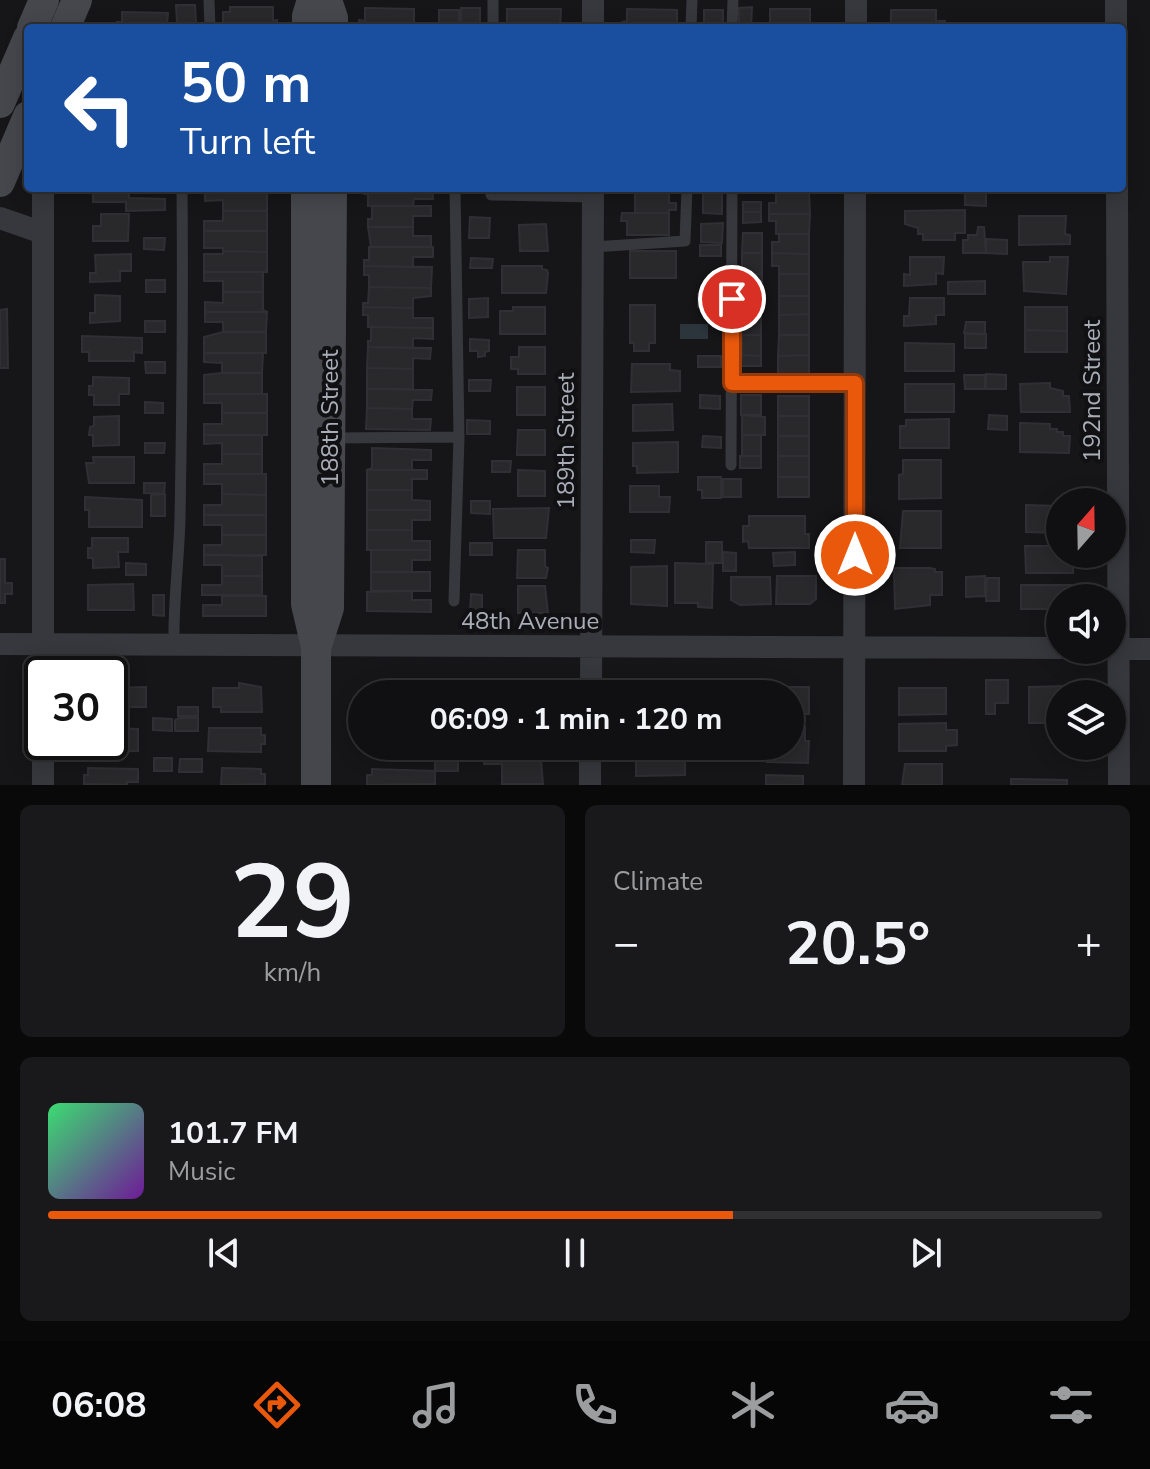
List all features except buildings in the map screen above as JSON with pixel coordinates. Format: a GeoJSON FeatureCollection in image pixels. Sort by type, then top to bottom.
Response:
{"type":"FeatureCollection","features":[{"type":"Feature","properties":{"kind":"street"},"geometry":{"type":"LineString","coordinates":[[34,24],[44,0]]}},
{"type":"Feature","properties":{"kind":"street"},"geometry":{"type":"LineString","coordinates":[[67,24],[77,0]]}},
{"type":"Feature","properties":{"kind":"street"},"geometry":{"type":"LineString","coordinates":[[307,24],[312,0]]}},
{"type":"Feature","properties":{"kind":"street"},"geometry":{"type":"LineString","coordinates":[[327,0],[333,24]]}},
{"type":"Feature","properties":{"kind":"street"},"geometry":{"type":"LineString","coordinates":[[593,0],[593,24]]}},
{"type":"Feature","properties":{"kind":"street"},"geometry":{"type":"LineString","coordinates":[[856,0],[856,24]]}},
{"type":"Feature","properties":{"kind":"street"},"geometry":{"type":"LineString","coordinates":[[1116,0],[1116,24]]}},
{"type":"Feature","properties":{"kind":"street"},"geometry":{"type":"LineString","coordinates":[[0,103],[24,47]]}},
{"type":"Feature","properties":{"kind":"street"},"geometry":{"type":"LineString","coordinates":[[0,182],[24,125]]}},
{"type":"Feature","properties":{"kind":"street"},"geometry":{"type":"LineString","coordinates":[[43,192],[43,656]]}},
{"type":"Feature","properties":{"kind":"street","name":"188th Street"},"geometry":{"type":"LineString","coordinates":[[306,192],[306,604],[316,647],[316,785]]}},
{"type":"Feature","properties":{"kind":"street","name":"188th Street"},"geometry":{"type":"LineString","coordinates":[[316,647],[329,608],[332,192]]}},
{"type":"Feature","properties":{"kind":"street"},"geometry":{"type":"LineString","coordinates":[[854,785],[855,192]]}},
{"type":"Feature","properties":{"kind":"street","name":"192nd Street"},"geometry":{"type":"LineString","coordinates":[[1116,584],[1117,192]]}},
{"type":"Feature","properties":{"kind":"street","name":"189th Street"},"geometry":{"type":"LineString","coordinates":[[591,680],[593,193]]}},
{"type":"Feature","properties":{"kind":"street"},"geometry":{"type":"LineString","coordinates":[[0,218],[43,233]]}},
{"type":"Feature","properties":{"kind":"street","name":"48th Avenue"},"geometry":{"type":"LineString","coordinates":[[0,644],[1046,648]]}},
{"type":"Feature","properties":{"kind":"street"},"geometry":{"type":"LineString","coordinates":[[1126,649],[1150,649]]}},
{"type":"Feature","properties":{"kind":"street","name":"192nd Street"},"geometry":{"type":"LineString","coordinates":[[1116,664],[1119,785]]}},
{"type":"Feature","properties":{"kind":"street"},"geometry":{"type":"LineString","coordinates":[[43,760],[43,785]]}},
{"type":"Feature","properties":{"kind":"street"},"geometry":{"type":"LineString","coordinates":[[590,760],[590,785]]}},
{"type":"Feature","properties":{"kind":"lane"},"geometry":{"type":"LineString","coordinates":[[209,0],[210,24]]}},
{"type":"Feature","properties":{"kind":"lane"},"geometry":{"type":"LineString","coordinates":[[493,0],[493,24]]}},
{"type":"Feature","properties":{"kind":"lane"},"geometry":{"type":"LineString","coordinates":[[691,24],[692,0]]}},
{"type":"Feature","properties":{"kind":"lane"},"geometry":{"type":"LineString","coordinates":[[732,24],[733,0]]}},
{"type":"Feature","properties":{"kind":"lane"},"geometry":{"type":"LineString","coordinates":[[174,645],[182,413],[182,192]]}},
{"type":"Feature","properties":{"kind":"lane"},"geometry":{"type":"LineString","coordinates":[[454,601],[459,437],[455,192]]}},
{"type":"Feature","properties":{"kind":"lane"},"geometry":{"type":"LineString","coordinates":[[491,192],[491,195],[593,193]]}},
{"type":"Feature","properties":{"kind":"lane"},"geometry":{"type":"LineString","coordinates":[[593,247],[685,241],[687,192]]}},
{"type":"Feature","properties":{"kind":"lane"},"geometry":{"type":"LineString","coordinates":[[731,465],[732,192]]}},
{"type":"Feature","properties":{"kind":"lane"},"geometry":{"type":"LineString","coordinates":[[732,383],[855,383]]}},
{"type":"Feature","properties":{"kind":"lane"},"geometry":{"type":"LineString","coordinates":[[330,438],[459,437]]}},
{"type":"Feature","properties":{"kind":"shaded area"},"geometry":{"type":"Polygon","coordinates":[[[680,324],[708,324],[708,339],[680,339],[680,324]]]}},
{"type":"Feature","properties":{"kind":"route"},"geometry":{"type":"LineString","coordinates":[[732,299],[732,383],[855,383],[855,555]]}}]}
